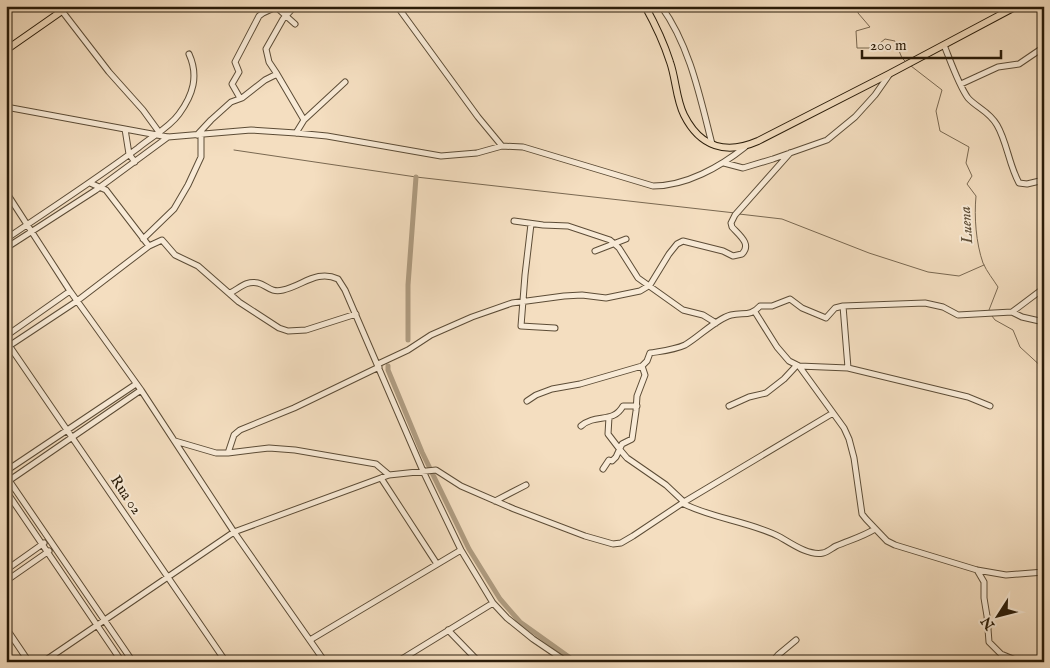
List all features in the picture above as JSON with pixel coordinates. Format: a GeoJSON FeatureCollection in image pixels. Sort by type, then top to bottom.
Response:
{"type":"FeatureCollection","features":[{"type":"Feature","properties":{"kind":"main road"},"geometry":{"type":"LineString","coordinates":[[6,50],[69,6]]}},
{"type":"Feature","properties":{"kind":"main road"},"geometry":{"type":"LineString","coordinates":[[645,6],[661,38],[670,62],[684,115],[702,138],[726,149],[745,147],[891,73],[1016,6]]}},
{"type":"Feature","properties":{"kind":"street"},"geometry":{"type":"LineString","coordinates":[[295,6],[285,15],[266,49],[269,62],[304,120]]}},
{"type":"Feature","properties":{"kind":"street"},"geometry":{"type":"LineString","coordinates":[[397,6],[478,118],[502,146]]}},
{"type":"Feature","properties":{"kind":"street"},"geometry":{"type":"LineString","coordinates":[[661,6],[677,31],[687,57],[712,144]]}},
{"type":"Feature","properties":{"kind":"street"},"geometry":{"type":"LineString","coordinates":[[240,98],[232,84],[239,72],[235,62],[259,16],[262,12],[276,7],[295,24]]}},
{"type":"Feature","properties":{"kind":"street"},"geometry":{"type":"LineString","coordinates":[[62,12],[109,72],[143,110],[157,133]]}},
{"type":"Feature","properties":{"kind":"street"},"geometry":{"type":"LineString","coordinates":[[944,45],[969,99],[984,110],[1000,130],[1010,164],[1019,183],[1027,184],[1044,180]]}},
{"type":"Feature","properties":{"kind":"street"},"geometry":{"type":"LineString","coordinates":[[961,84],[998,67],[1019,64],[1044,47]]}},
{"type":"Feature","properties":{"kind":"street"},"geometry":{"type":"LineString","coordinates":[[6,238],[90,183],[171,123],[179,114],[190,93],[195,71],[189,54]]}},
{"type":"Feature","properties":{"kind":"street"},"geometry":{"type":"LineString","coordinates":[[723,163],[743,168],[827,140],[855,118],[891,73]]}},
{"type":"Feature","properties":{"kind":"street"},"geometry":{"type":"LineString","coordinates":[[143,239],[174,209],[183,194],[201,157],[199,135],[231,102],[277,74]]}},
{"type":"Feature","properties":{"kind":"street"},"geometry":{"type":"LineString","coordinates":[[296,133],[304,120],[345,82]]}},
{"type":"Feature","properties":{"kind":"street"},"geometry":{"type":"LineString","coordinates":[[6,107],[157,133],[168,137],[251,130],[296,133],[327,136],[441,156],[477,153],[502,146],[523,147],[653,186],[667,186],[686,180],[723,163],[745,147]]}},
{"type":"Feature","properties":{"kind":"street"},"geometry":{"type":"LineString","coordinates":[[125,129],[129,154],[135,162]]}},
{"type":"Feature","properties":{"kind":"street"},"geometry":{"type":"LineString","coordinates":[[6,248],[100,187],[168,137]]}},
{"type":"Feature","properties":{"kind":"street"},"geometry":{"type":"LineString","coordinates":[[228,453],[234,435],[240,430],[287,412],[379,366],[431,335],[461,321],[490,310],[523,301],[582,295],[606,298],[640,291],[650,286],[666,258],[683,241],[723,251],[733,256],[744,252],[746,243],[732,227],[732,220],[790,153]]}},
{"type":"Feature","properties":{"kind":"street"},"geometry":{"type":"LineString","coordinates":[[90,183],[106,190],[149,246]]}},
{"type":"Feature","properties":{"kind":"street"},"geometry":{"type":"LineString","coordinates":[[6,192],[33,231],[70,291],[141,390],[234,532],[325,662]]}},
{"type":"Feature","properties":{"kind":"street"},"geometry":{"type":"LineString","coordinates":[[514,221],[574,227],[605,238],[615,244],[638,278],[672,304],[683,310],[703,315],[716,323]]}},
{"type":"Feature","properties":{"kind":"street"},"geometry":{"type":"LineString","coordinates":[[530,224],[521,326],[555,328]]}},
{"type":"Feature","properties":{"kind":"street"},"geometry":{"type":"LineString","coordinates":[[595,251],[626,239]]}},
{"type":"Feature","properties":{"kind":"street"},"geometry":{"type":"LineString","coordinates":[[7,345],[77,301],[149,246],[162,240],[175,255],[198,266],[239,302],[270,323],[288,331],[306,330],[356,314]]}},
{"type":"Feature","properties":{"kind":"street"},"geometry":{"type":"LineString","coordinates":[[230,293],[245,284],[260,283],[269,289],[280,291],[319,276],[333,276],[342,283],[423,471],[461,550],[493,603],[507,618],[533,639],[567,662]]}},
{"type":"Feature","properties":{"kind":"street"},"geometry":{"type":"LineString","coordinates":[[527,401],[552,388],[580,384],[642,366],[647,361],[650,352],[677,348],[731,315],[755,312],[760,306],[772,306],[790,300],[802,308],[826,318],[835,308],[843,306],[925,303],[943,307],[958,315],[995,314],[1012,312],[1044,288]]}},
{"type":"Feature","properties":{"kind":"street"},"geometry":{"type":"LineString","coordinates":[[6,336],[70,291]]}},
{"type":"Feature","properties":{"kind":"street"},"geometry":{"type":"LineString","coordinates":[[843,306],[848,368]]}},
{"type":"Feature","properties":{"kind":"street"},"geometry":{"type":"LineString","coordinates":[[755,312],[777,347],[788,361],[798,366],[817,388],[844,428],[849,439],[858,480],[861,510],[864,516],[887,541],[977,570],[1006,575],[1044,572]]}},
{"type":"Feature","properties":{"kind":"street"},"geometry":{"type":"LineString","coordinates":[[1012,312],[1022,317],[1044,322]]}},
{"type":"Feature","properties":{"kind":"street","name":"Rua 02"},"geometry":{"type":"LineString","coordinates":[[7,345],[226,662]]}},
{"type":"Feature","properties":{"kind":"street"},"geometry":{"type":"LineString","coordinates":[[603,469],[608,460],[612,461],[616,457],[619,448],[626,441],[632,439],[637,396],[645,375],[642,366]]}},
{"type":"Feature","properties":{"kind":"street"},"geometry":{"type":"LineString","coordinates":[[729,406],[766,393],[784,380],[798,366],[848,368],[968,397],[990,406]]}},
{"type":"Feature","properties":{"kind":"street"},"geometry":{"type":"LineString","coordinates":[[6,471],[136,384]]}},
{"type":"Feature","properties":{"kind":"street"},"geometry":{"type":"LineString","coordinates":[[133,662],[7,479],[141,390]]}},
{"type":"Feature","properties":{"kind":"street"},"geometry":{"type":"LineString","coordinates":[[580,426],[587,420],[609,417],[620,412],[623,406],[637,406]]}},
{"type":"Feature","properties":{"kind":"street"},"geometry":{"type":"LineString","coordinates":[[43,662],[234,532],[389,475],[436,470],[461,486],[495,501],[586,536],[613,544],[621,543],[683,502],[833,413]]}},
{"type":"Feature","properties":{"kind":"street"},"geometry":{"type":"LineString","coordinates":[[609,417],[608,434],[627,458],[666,486],[683,502],[702,513],[754,526],[800,548],[816,553],[825,552],[837,545],[853,541],[875,529]]}},
{"type":"Feature","properties":{"kind":"street"},"geometry":{"type":"LineString","coordinates":[[174,441],[216,453],[269,448],[296,450],[376,464],[389,475]]}},
{"type":"Feature","properties":{"kind":"street"},"geometry":{"type":"LineString","coordinates":[[381,478],[437,564]]}},
{"type":"Feature","properties":{"kind":"street"},"geometry":{"type":"LineString","coordinates":[[495,501],[526,485]]}},
{"type":"Feature","properties":{"kind":"street"},"geometry":{"type":"LineString","coordinates":[[6,491],[122,662]]}},
{"type":"Feature","properties":{"kind":"street"},"geometry":{"type":"LineString","coordinates":[[6,570],[48,540]]}},
{"type":"Feature","properties":{"kind":"street"},"geometry":{"type":"LineString","coordinates":[[6,582],[54,548]]}},
{"type":"Feature","properties":{"kind":"street"},"geometry":{"type":"LineString","coordinates":[[310,640],[461,550]]}},
{"type":"Feature","properties":{"kind":"street"},"geometry":{"type":"LineString","coordinates":[[977,570],[983,579],[990,642],[1001,654],[1020,662]]}},
{"type":"Feature","properties":{"kind":"street"},"geometry":{"type":"LineString","coordinates":[[983,579],[988,572]]}},
{"type":"Feature","properties":{"kind":"street"},"geometry":{"type":"LineString","coordinates":[[397,662],[493,603]]}},
{"type":"Feature","properties":{"kind":"street"},"geometry":{"type":"LineString","coordinates":[[6,628],[29,662]]}},
{"type":"Feature","properties":{"kind":"street"},"geometry":{"type":"LineString","coordinates":[[448,630],[479,662]]}},
{"type":"Feature","properties":{"kind":"street"},"geometry":{"type":"LineString","coordinates":[[772,662],[778,654],[796,640]]}},
{"type":"Feature","properties":{"kind":"waterway","name":"Luena"},"geometry":{"type":"LineString","coordinates":[[857,6],[858,13],[870,27],[856,31],[857,48],[874,48],[885,39],[895,41],[902,58],[906,62]]}},
{"type":"Feature","properties":{"kind":"waterway","name":"Luena"},"geometry":{"type":"LineString","coordinates":[[911,66],[942,90],[936,111],[940,131],[969,147],[966,163],[972,176],[967,184],[976,196],[975,221],[977,239],[983,263],[998,287],[989,310],[990,312]]}},
{"type":"Feature","properties":{"kind":"waterway"},"geometry":{"type":"LineString","coordinates":[[234,150],[416,177],[735,213]]}},
{"type":"Feature","properties":{"kind":"waterway"},"geometry":{"type":"LineString","coordinates":[[408,340],[408,285],[416,177]]}},
{"type":"Feature","properties":{"kind":"waterway"},"geometry":{"type":"LineString","coordinates":[[739,214],[782,219],[869,253],[928,272],[959,276],[984,265]]}},
{"type":"Feature","properties":{"kind":"waterway","name":"Luena"},"geometry":{"type":"LineString","coordinates":[[992,316],[995,320],[1013,330],[1020,347],[1044,369]]}},
{"type":"Feature","properties":{"kind":"waterway"},"geometry":{"type":"LineString","coordinates":[[388,366],[422,452],[469,549],[500,599],[520,622],[576,662]]}}]}
